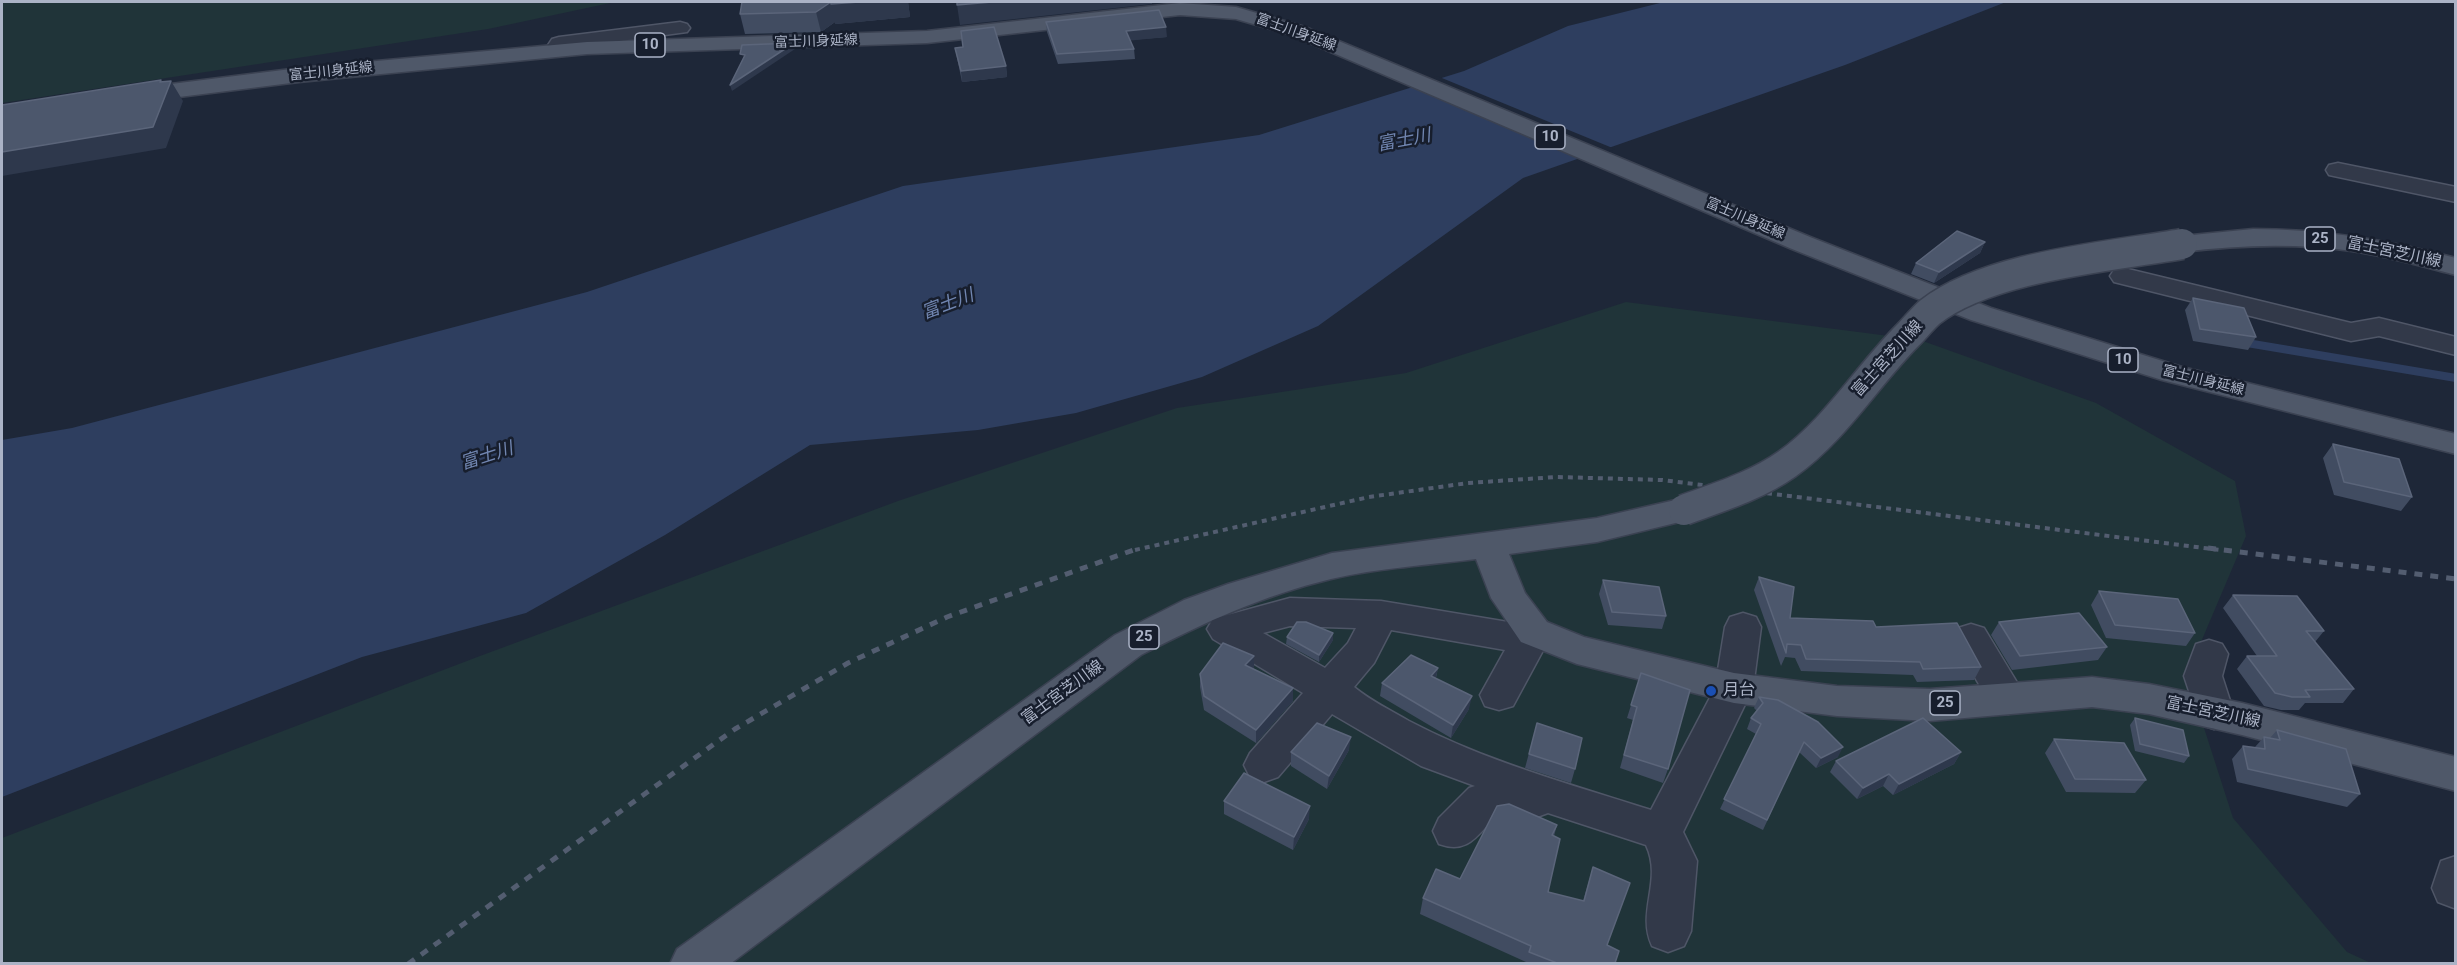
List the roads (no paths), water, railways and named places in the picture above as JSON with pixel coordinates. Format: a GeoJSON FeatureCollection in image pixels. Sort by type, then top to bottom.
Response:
{"type":"FeatureCollection","features":[{"type":"Feature","properties":{"kind":"main road","name":"富士川身延線"},"geometry":{"type":"LineString","coordinates":[[113,99],[299,75],[630,45],[917,38],[1180,9],[1236,13],[1299,31],[1801,243],[1981,314],[2050,338],[2173,374],[2456,444]]}},
{"type":"Feature","properties":{"kind":"main road","name":"富士宮芝川線"},"geometry":{"type":"LineString","coordinates":[[693,963],[1128,645],[1197,610],[1241,593],[1332,566],[1597,530],[1683,510],[1763,480],[1800,454],[1893,349],[1933,310],[1977,288],[2024,273],[2225,237],[2288,235],[2356,243],[2456,267]]}},
{"type":"Feature","properties":{"kind":"main road"},"geometry":{"type":"LineString","coordinates":[[1488,544],[1509,598],[1534,632]]}},
{"type":"Feature","properties":{"kind":"main road","name":"富士宮芝川線"},"geometry":{"type":"LineString","coordinates":[[1534,632],[1577,650],[1734,688],[1837,701],[1930,705],[2092,692],[2149,699],[2214,713],[2456,774]]}},
{"type":"Feature","properties":{"kind":"street"},"geometry":{"type":"LineString","coordinates":[[555,51],[559,43],[680,28]]}},
{"type":"Feature","properties":{"kind":"street"},"geometry":{"type":"LineString","coordinates":[[2338,170],[2456,195]]}},
{"type":"Feature","properties":{"kind":"street"},"geometry":{"type":"LineString","coordinates":[[2124,276],[2351,332],[2379,327],[2456,345]]}},
{"type":"Feature","properties":{"kind":"street"},"geometry":{"type":"LineString","coordinates":[[1534,632],[1508,636],[1381,615],[1290,612],[1226,629],[1331,690],[1353,709],[1435,754],[1556,798],[1661,831],[1675,861],[1668,931]]}},
{"type":"Feature","properties":{"kind":"street"},"geometry":{"type":"LineString","coordinates":[[1264,765],[1331,690],[1360,653],[1381,615]]}},
{"type":"Feature","properties":{"kind":"street"},"geometry":{"type":"LineString","coordinates":[[1661,831],[1734,688],[1743,627]]}},
{"type":"Feature","properties":{"kind":"street"},"geometry":{"type":"LineString","coordinates":[[1498,695],[1534,632]]}},
{"type":"Feature","properties":{"kind":"street"},"geometry":{"type":"LineString","coordinates":[[1971,638],[2008,699]]}},
{"type":"Feature","properties":{"kind":"street"},"geometry":{"type":"LineString","coordinates":[[2208,654],[2203,676],[2214,713]]}},
{"type":"Feature","properties":{"kind":"street"},"geometry":{"type":"LineString","coordinates":[[1454,831],[1484,801],[1556,798]]}},
{"type":"Feature","properties":{"kind":"water","name":"富士川"},"geometry":{"type":"Polygon","coordinates":[[[1664,2],[2006,2],[1845,65],[1523,178],[1318,326],[1202,377],[1076,413],[978,430],[810,445],[665,535],[526,613],[362,657],[2,797],[2,440],[72,428],[587,292],[903,186],[1259,135],[1464,71],[1568,26],[1664,2]]]}},
{"type":"Feature","properties":{"kind":"waterway"},"geometry":{"type":"LineString","coordinates":[[2247,343],[2456,378]]}},
{"type":"Feature","properties":{"kind":"railway"},"geometry":{"type":"LineString","coordinates":[[1135,550],[1369,497],[1468,483],[1556,477],[1662,480],[2220,550]]}},
{"type":"Feature","properties":{"kind":"railway"},"geometry":{"type":"LineString","coordinates":[[408,964],[735,729],[848,663],[947,617],[1139,548]]}},
{"type":"Feature","properties":{"kind":"railway"},"geometry":{"type":"LineString","coordinates":[[2208,548],[2456,579]]}},
{"type":"Feature","properties":{"kind":"place","name":"月台"},"geometry":{"type":"Point","coordinates":[1711,691]}}]}
